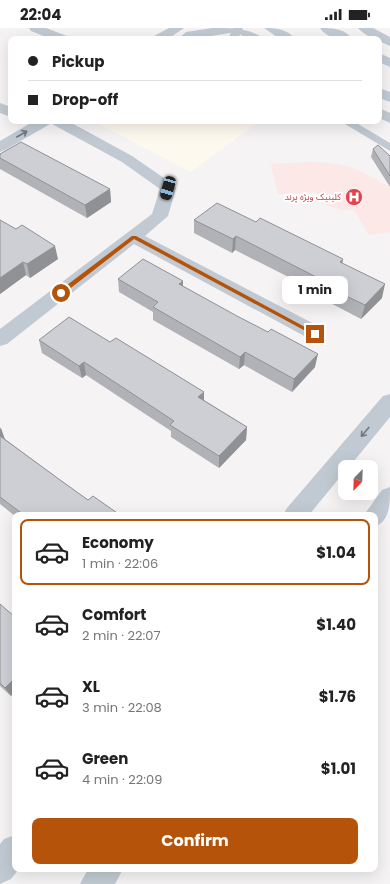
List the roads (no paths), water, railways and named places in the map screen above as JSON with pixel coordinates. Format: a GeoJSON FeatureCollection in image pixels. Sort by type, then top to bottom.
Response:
{"type":"FeatureCollection","features":[{"type":"Feature","properties":{"kind":"main road"},"geometry":{"type":"LineString","coordinates":[[270,28],[283,36]]}},
{"type":"Feature","properties":{"kind":"main road"},"geometry":{"type":"LineString","coordinates":[[326,28],[341,36]]}},
{"type":"Feature","properties":{"kind":"street"},"geometry":{"type":"LineString","coordinates":[[35,28],[55,36]]}},
{"type":"Feature","properties":{"kind":"street"},"geometry":{"type":"LineString","coordinates":[[170,36],[182,33],[238,28],[252,36]]}},
{"type":"Feature","properties":{"kind":"street"},"geometry":{"type":"LineString","coordinates":[[364,28],[379,36]]}},
{"type":"Feature","properties":{"kind":"street"},"geometry":{"type":"LineString","coordinates":[[0,131],[13,124]]}},
{"type":"Feature","properties":{"kind":"street"},"geometry":{"type":"LineString","coordinates":[[0,147],[40,124]]}},
{"type":"Feature","properties":{"kind":"street"},"geometry":{"type":"LineString","coordinates":[[0,339],[160,216],[168,188],[127,159],[63,124]]}},
{"type":"Feature","properties":{"kind":"street"},"geometry":{"type":"LineString","coordinates":[[134,237],[315,334]]}},
{"type":"Feature","properties":{"kind":"street"},"geometry":{"type":"LineString","coordinates":[[298,512],[390,402]]}},
{"type":"Feature","properties":{"kind":"street"},"geometry":{"type":"LineString","coordinates":[[378,513],[390,497]]}},
{"type":"Feature","properties":{"kind":"street"},"geometry":{"type":"LineString","coordinates":[[0,868],[12,854]]}},
{"type":"Feature","properties":{"kind":"street"},"geometry":{"type":"LineString","coordinates":[[96,884],[105,872]]}},
{"type":"Feature","properties":{"kind":"lane"},"geometry":{"type":"LineString","coordinates":[[350,124],[390,148]]}},
{"type":"Feature","properties":{"kind":"place","name":"کلینیک ویژه پرند"},"geometry":{"type":"Point","coordinates":[354,197]}}]}
